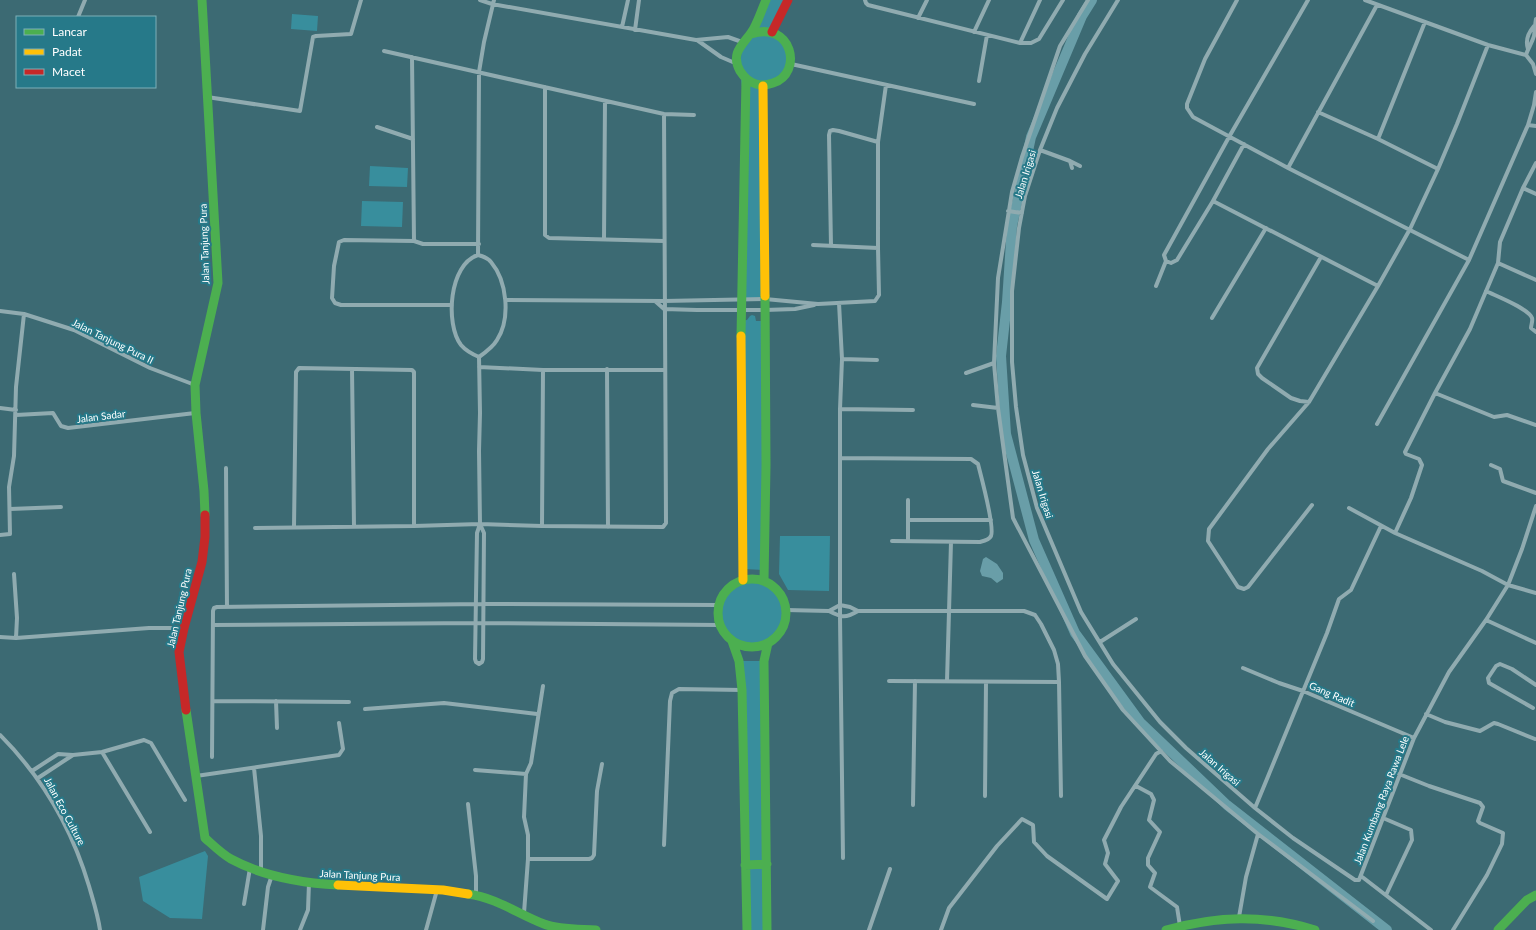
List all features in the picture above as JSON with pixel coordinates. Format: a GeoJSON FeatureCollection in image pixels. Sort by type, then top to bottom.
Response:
{"type":"FeatureCollection","features":[{"type":"Feature","properties":{"kind":"street"},"geometry":{"type":"LineString","coordinates":[[78,16],[84,0]]}},
{"type":"Feature","properties":{"kind":"street","name":"Jalan Tanjung Pura"},"geometry":{"type":"LineString","coordinates":[[202,0],[218,283],[195,385],[196,413],[204,491],[205,537],[202,562],[179,652],[180,668],[205,838],[214,848],[232,860],[250,868],[273,875],[309,883],[437,890],[476,895],[524,913],[549,928],[596,930]]}},
{"type":"Feature","properties":{"kind":"street"},"geometry":{"type":"LineString","coordinates":[[207,97],[300,111],[313,37],[351,34],[361,0]]}},
{"type":"Feature","properties":{"kind":"street"},"geometry":{"type":"LineString","coordinates":[[480,0],[622,28],[696,40],[728,37],[742,42]]}},
{"type":"Feature","properties":{"kind":"street"},"geometry":{"type":"LineString","coordinates":[[622,28],[628,0]]}},
{"type":"Feature","properties":{"kind":"street"},"geometry":{"type":"LineString","coordinates":[[635,30],[639,0]]}},
{"type":"Feature","properties":{"kind":"street"},"geometry":{"type":"LineString","coordinates":[[751,34],[766,0]]}},
{"type":"Feature","properties":{"kind":"street"},"geometry":{"type":"LineString","coordinates":[[772,32],[788,0]]}},
{"type":"Feature","properties":{"kind":"street"},"geometry":{"type":"LineString","coordinates":[[865,0],[866,4],[1020,43],[1031,43],[1038,39],[1063,0]]}},
{"type":"Feature","properties":{"kind":"street"},"geometry":{"type":"LineString","coordinates":[[918,18],[927,0]]}},
{"type":"Feature","properties":{"kind":"street"},"geometry":{"type":"LineString","coordinates":[[974,32],[989,0]]}},
{"type":"Feature","properties":{"kind":"street"},"geometry":{"type":"LineString","coordinates":[[1020,43],[1040,0]]}},
{"type":"Feature","properties":{"kind":"street"},"geometry":{"type":"LineString","coordinates":[[1088,0],[1060,46],[1022,157],[1012,192],[998,278],[994,363],[998,408],[1013,518],[1085,656],[1123,710],[1161,751],[1258,834],[1373,921]]}},
{"type":"Feature","properties":{"kind":"street","name":"Jalan Irigasi"},"geometry":{"type":"LineString","coordinates":[[1118,0],[1061,99],[1040,150],[1021,212],[1012,291],[1012,362],[1016,407],[1024,455],[1037,508],[1081,612],[1113,664],[1160,722],[1186,748],[1255,808],[1294,838],[1355,880],[1359,880],[1361,876]]}},
{"type":"Feature","properties":{"kind":"street"},"geometry":{"type":"LineString","coordinates":[[1237,0],[1205,59],[1187,108],[1193,116],[1288,168],[1470,260]]}},
{"type":"Feature","properties":{"kind":"street"},"geometry":{"type":"LineString","coordinates":[[1156,286],[1166,261],[1164,255],[1229,137],[1308,0]]}},
{"type":"Feature","properties":{"kind":"street"},"geometry":{"type":"LineString","coordinates":[[1365,0],[1488,45],[1526,55],[1533,64],[1536,74]]}},
{"type":"Feature","properties":{"kind":"street"},"geometry":{"type":"LineString","coordinates":[[478,255],[479,72],[493,2]]}},
{"type":"Feature","properties":{"kind":"street"},"geometry":{"type":"LineString","coordinates":[[1288,168],[1377,5]]}},
{"type":"Feature","properties":{"kind":"street"},"geometry":{"type":"LineString","coordinates":[[1526,55],[1535,33],[1534,26],[1536,18]]}},
{"type":"Feature","properties":{"kind":"street"},"geometry":{"type":"LineString","coordinates":[[1378,139],[1425,22]]}},
{"type":"Feature","properties":{"kind":"street"},"geometry":{"type":"LineString","coordinates":[[763,30],[772,32],[783,38],[788,44],[791,54],[791,64],[781,80],[773,84],[763,86],[752,83],[740,73],[737,64],[737,53],[742,42],[751,34],[763,30]]}},
{"type":"Feature","properties":{"kind":"street"},"geometry":{"type":"LineString","coordinates":[[979,82],[987,35]]}},
{"type":"Feature","properties":{"kind":"street"},"geometry":{"type":"LineString","coordinates":[[696,40],[721,57],[737,64]]}},
{"type":"Feature","properties":{"kind":"street"},"geometry":{"type":"LineString","coordinates":[[1312,505],[1248,587],[1244,589],[1238,587],[1208,541],[1209,529],[1268,448],[1309,402],[1378,286],[1410,229],[1438,169],[1488,45]]}},
{"type":"Feature","properties":{"kind":"street"},"geometry":{"type":"LineString","coordinates":[[384,51],[664,114],[694,115]]}},
{"type":"Feature","properties":{"kind":"street"},"geometry":{"type":"LineString","coordinates":[[412,57],[414,241]]}},
{"type":"Feature","properties":{"kind":"street"},"geometry":{"type":"LineString","coordinates":[[791,64],[974,104]]}},
{"type":"Feature","properties":{"kind":"street"},"geometry":{"type":"LineString","coordinates":[[743,580],[741,300],[746,79]]}},
{"type":"Feature","properties":{"kind":"street"},"geometry":{"type":"LineString","coordinates":[[654,300],[664,309],[765,310],[795,309],[818,304],[875,301],[878,299],[878,142],[886,85]]}},
{"type":"Feature","properties":{"kind":"street"},"geometry":{"type":"LineString","coordinates":[[763,86],[766,465],[764,581]]}},
{"type":"Feature","properties":{"kind":"street"},"geometry":{"type":"LineString","coordinates":[[545,87],[545,235],[549,238],[664,241]]}},
{"type":"Feature","properties":{"kind":"street"},"geometry":{"type":"LineString","coordinates":[[1377,424],[1470,260],[1528,125],[1536,92]]}},
{"type":"Feature","properties":{"kind":"street"},"geometry":{"type":"LineString","coordinates":[[604,239],[605,101]]}},
{"type":"Feature","properties":{"kind":"street"},"geometry":{"type":"LineString","coordinates":[[1318,112],[1378,139],[1438,169]]}},
{"type":"Feature","properties":{"kind":"street"},"geometry":{"type":"LineString","coordinates":[[255,528],[480,524],[662,527],[666,523],[664,114]]}},
{"type":"Feature","properties":{"kind":"street"},"geometry":{"type":"LineString","coordinates":[[1528,125],[1536,126]]}},
{"type":"Feature","properties":{"kind":"street"},"geometry":{"type":"LineString","coordinates":[[377,127],[412,139]]}},
{"type":"Feature","properties":{"kind":"street"},"geometry":{"type":"LineString","coordinates":[[831,246],[829,134],[833,130],[878,142]]}},
{"type":"Feature","properties":{"kind":"street"},"geometry":{"type":"LineString","coordinates":[[1166,261],[1171,263],[1177,260],[1213,201],[1244,144]]}},
{"type":"Feature","properties":{"kind":"street"},"geometry":{"type":"LineString","coordinates":[[1040,150],[1080,166]]}},
{"type":"Feature","properties":{"kind":"street"},"geometry":{"type":"LineString","coordinates":[[1070,161],[1072,168]]}},
{"type":"Feature","properties":{"kind":"street"},"geometry":{"type":"LineString","coordinates":[[1395,533],[1411,498],[1422,465],[1419,459],[1406,454],[1405,452],[1470,329],[1498,263],[1500,242],[1523,188],[1536,163]]}},
{"type":"Feature","properties":{"kind":"street"},"geometry":{"type":"LineString","coordinates":[[1523,188],[1536,194]]}},
{"type":"Feature","properties":{"kind":"street"},"geometry":{"type":"LineString","coordinates":[[1213,201],[1378,286]]}},
{"type":"Feature","properties":{"kind":"street"},"geometry":{"type":"LineString","coordinates":[[1010,211],[1021,212]]}},
{"type":"Feature","properties":{"kind":"street"},"geometry":{"type":"LineString","coordinates":[[1212,318],[1266,228]]}},
{"type":"Feature","properties":{"kind":"street"},"geometry":{"type":"LineString","coordinates":[[452,305],[341,305],[335,303],[332,298],[334,266],[339,242],[341,240],[414,241],[424,244],[479,244]]}},
{"type":"Feature","properties":{"kind":"street"},"geometry":{"type":"LineString","coordinates":[[813,245],[878,248]]}},
{"type":"Feature","properties":{"kind":"street"},"geometry":{"type":"LineString","coordinates":[[478,255],[490,261],[496,270],[501,280],[506,300],[503,324],[497,340],[479,357],[468,352],[457,338],[452,305],[453,290],[457,276],[463,265],[471,257],[478,255]]}},
{"type":"Feature","properties":{"kind":"street"},"geometry":{"type":"LineString","coordinates":[[1309,402],[1291,398],[1262,378],[1258,374],[1257,368],[1321,256]]}},
{"type":"Feature","properties":{"kind":"street"},"geometry":{"type":"LineString","coordinates":[[1498,263],[1536,280]]}},
{"type":"Feature","properties":{"kind":"street"},"geometry":{"type":"LineString","coordinates":[[1486,291],[1524,311],[1531,317],[1531,328],[1536,332]]}},
{"type":"Feature","properties":{"kind":"street"},"geometry":{"type":"LineString","coordinates":[[506,300],[765,300],[818,304]]}},
{"type":"Feature","properties":{"kind":"street"},"geometry":{"type":"LineString","coordinates":[[839,303],[842,360],[840,409],[840,617],[844,858]]}},
{"type":"Feature","properties":{"kind":"street","name":"Jalan Tanjung Pura II"},"geometry":{"type":"LineString","coordinates":[[0,311],[24,314],[74,330],[150,368],[195,385]]}},
{"type":"Feature","properties":{"kind":"street"},"geometry":{"type":"LineString","coordinates":[[0,535],[10,534],[9,487],[14,456],[16,388],[24,314]]}},
{"type":"Feature","properties":{"kind":"street"},"geometry":{"type":"LineString","coordinates":[[479,357],[480,413],[478,452],[480,524],[477,533],[476,604],[476,662],[479,664],[483,659],[484,604],[484,533],[480,524]]}},
{"type":"Feature","properties":{"kind":"street"},"geometry":{"type":"LineString","coordinates":[[842,360],[877,360]]}},
{"type":"Feature","properties":{"kind":"street"},"geometry":{"type":"LineString","coordinates":[[966,373],[994,363]]}},
{"type":"Feature","properties":{"kind":"street"},"geometry":{"type":"LineString","coordinates":[[479,367],[543,370],[665,370]]}},
{"type":"Feature","properties":{"kind":"street"},"geometry":{"type":"LineString","coordinates":[[294,527],[296,372],[299,368],[410,369],[414,372],[414,526]]}},
{"type":"Feature","properties":{"kind":"street"},"geometry":{"type":"LineString","coordinates":[[352,369],[354,526]]}},
{"type":"Feature","properties":{"kind":"street"},"geometry":{"type":"LineString","coordinates":[[607,369],[608,527]]}},
{"type":"Feature","properties":{"kind":"street"},"geometry":{"type":"LineString","coordinates":[[542,526],[543,370]]}},
{"type":"Feature","properties":{"kind":"street"},"geometry":{"type":"LineString","coordinates":[[1435,393],[1494,417],[1507,415],[1536,425]]}},
{"type":"Feature","properties":{"kind":"street"},"geometry":{"type":"LineString","coordinates":[[973,405],[998,408]]}},
{"type":"Feature","properties":{"kind":"street"},"geometry":{"type":"LineString","coordinates":[[0,408],[16,413]]}},
{"type":"Feature","properties":{"kind":"street"},"geometry":{"type":"LineString","coordinates":[[840,409],[914,410]]}},
{"type":"Feature","properties":{"kind":"street","name":"Jalan Sadar"},"geometry":{"type":"LineString","coordinates":[[16,413],[53,413],[61,426],[68,428],[196,413]]}},
{"type":"Feature","properties":{"kind":"street"},"geometry":{"type":"LineString","coordinates":[[840,458],[971,459],[978,464],[991,520],[991,536],[986,540],[951,542],[892,541]]}},
{"type":"Feature","properties":{"kind":"street"},"geometry":{"type":"LineString","coordinates":[[1490,465],[1500,469],[1503,481],[1536,493]]}},
{"type":"Feature","properties":{"kind":"street"},"geometry":{"type":"LineString","coordinates":[[226,468],[227,607]]}},
{"type":"Feature","properties":{"kind":"street"},"geometry":{"type":"LineString","coordinates":[[908,500],[908,541]]}},
{"type":"Feature","properties":{"kind":"street","name":"Jalan Kumbang Raya Rawa Lele"},"geometry":{"type":"LineString","coordinates":[[1431,930],[1361,876],[1414,738],[1449,672],[1486,620],[1508,584],[1522,549],[1536,506]]}},
{"type":"Feature","properties":{"kind":"street"},"geometry":{"type":"LineString","coordinates":[[10,509],[61,507]]}},
{"type":"Feature","properties":{"kind":"street"},"geometry":{"type":"LineString","coordinates":[[1349,508],[1395,533],[1508,584],[1536,593]]}},
{"type":"Feature","properties":{"kind":"street"},"geometry":{"type":"LineString","coordinates":[[908,520],[991,520]]}},
{"type":"Feature","properties":{"kind":"street"},"geometry":{"type":"LineString","coordinates":[[1255,808],[1339,599],[1351,590],[1381,526]]}},
{"type":"Feature","properties":{"kind":"street"},"geometry":{"type":"LineString","coordinates":[[948,681],[951,542]]}},
{"type":"Feature","properties":{"kind":"street"},"geometry":{"type":"LineString","coordinates":[[14,574],[17,618],[16,638]]}},
{"type":"Feature","properties":{"kind":"street"},"geometry":{"type":"LineString","coordinates":[[756,579],[764,581],[778,591],[783,598],[786,610],[785,620],[780,632],[768,643],[752,647],[744,646],[732,641],[724,633],[720,625],[718,605],[727,590],[743,580],[756,579]]}},
{"type":"Feature","properties":{"kind":"street"},"geometry":{"type":"LineString","coordinates":[[212,757],[214,608],[476,604],[718,605]]}},
{"type":"Feature","properties":{"kind":"street"},"geometry":{"type":"LineString","coordinates":[[829,611],[840,605],[850,606],[858,611],[1024,611],[1035,615],[1054,650],[1058,664],[1061,796]]}},
{"type":"Feature","properties":{"kind":"street"},"geometry":{"type":"LineString","coordinates":[[786,610],[829,611],[840,617],[850,616],[858,611]]}},
{"type":"Feature","properties":{"kind":"street"},"geometry":{"type":"LineString","coordinates":[[1100,642],[1136,619]]}},
{"type":"Feature","properties":{"kind":"street"},"geometry":{"type":"LineString","coordinates":[[1486,620],[1536,643]]}},
{"type":"Feature","properties":{"kind":"street"},"geometry":{"type":"LineString","coordinates":[[213,624],[483,623],[720,625]]}},
{"type":"Feature","properties":{"kind":"street"},"geometry":{"type":"LineString","coordinates":[[0,637],[16,638],[149,628],[184,628]]}},
{"type":"Feature","properties":{"kind":"street"},"geometry":{"type":"LineString","coordinates":[[732,641],[739,661],[742,690],[747,930]]}},
{"type":"Feature","properties":{"kind":"street"},"geometry":{"type":"LineString","coordinates":[[767,930],[764,661],[768,643]]}},
{"type":"Feature","properties":{"kind":"street"},"geometry":{"type":"LineString","coordinates":[[1532,708],[1489,683],[1488,678],[1496,666],[1500,664],[1512,669],[1536,685]]}},
{"type":"Feature","properties":{"kind":"street","name":"Gang Radit"},"geometry":{"type":"LineString","coordinates":[[1243,668],[1303,691],[1414,738]]}},
{"type":"Feature","properties":{"kind":"street"},"geometry":{"type":"LineString","coordinates":[[889,681],[1059,682]]}},
{"type":"Feature","properties":{"kind":"street"},"geometry":{"type":"LineString","coordinates":[[913,805],[915,681]]}},
{"type":"Feature","properties":{"kind":"street"},"geometry":{"type":"LineString","coordinates":[[986,682],[986,796]]}},
{"type":"Feature","properties":{"kind":"street"},"geometry":{"type":"LineString","coordinates":[[524,913],[528,859],[528,834],[524,817],[526,774],[531,763],[543,686]]}},
{"type":"Feature","properties":{"kind":"street"},"geometry":{"type":"LineString","coordinates":[[664,845],[670,701],[672,694],[679,688],[742,690]]}},
{"type":"Feature","properties":{"kind":"street"},"geometry":{"type":"LineString","coordinates":[[213,701],[349,702]]}},
{"type":"Feature","properties":{"kind":"street"},"geometry":{"type":"LineString","coordinates":[[276,701],[277,728]]}},
{"type":"Feature","properties":{"kind":"street"},"geometry":{"type":"LineString","coordinates":[[365,709],[444,703],[538,714]]}},
{"type":"Feature","properties":{"kind":"street"},"geometry":{"type":"LineString","coordinates":[[1426,714],[1445,722],[1480,731],[1494,723],[1535,739]]}},
{"type":"Feature","properties":{"kind":"street"},"geometry":{"type":"LineString","coordinates":[[196,776],[339,755],[343,749],[339,723]]}},
{"type":"Feature","properties":{"kind":"street","name":"Jalan Eco Culture"},"geometry":{"type":"LineString","coordinates":[[0,735],[15,750],[38,778],[69,832],[82,863],[98,916],[100,930]]}},
{"type":"Feature","properties":{"kind":"street"},"geometry":{"type":"LineString","coordinates":[[32,771],[58,754],[73,755],[102,752],[144,740],[151,743],[185,800]]}},
{"type":"Feature","properties":{"kind":"street"},"geometry":{"type":"LineString","coordinates":[[941,930],[949,908],[998,846],[1022,820],[1033,825],[1034,842],[1047,856],[1107,899],[1118,881],[1105,864],[1108,853],[1104,840],[1121,807],[1156,754],[1161,751]]}},
{"type":"Feature","properties":{"kind":"street"},"geometry":{"type":"LineString","coordinates":[[102,752],[150,832]]}},
{"type":"Feature","properties":{"kind":"street"},"geometry":{"type":"LineString","coordinates":[[38,778],[73,755]]}},
{"type":"Feature","properties":{"kind":"street"},"geometry":{"type":"LineString","coordinates":[[528,859],[592,858],[594,855],[597,791],[602,764]]}},
{"type":"Feature","properties":{"kind":"street"},"geometry":{"type":"LineString","coordinates":[[254,768],[261,836],[261,872]]}},
{"type":"Feature","properties":{"kind":"street"},"geometry":{"type":"LineString","coordinates":[[475,770],[526,774]]}},
{"type":"Feature","properties":{"kind":"street"},"geometry":{"type":"LineString","coordinates":[[1399,774],[1480,803],[1483,806],[1478,821],[1502,833],[1502,844],[1487,875],[1453,930]]}},
{"type":"Feature","properties":{"kind":"street"},"geometry":{"type":"LineString","coordinates":[[1136,786],[1151,794],[1154,800],[1149,820],[1160,832],[1148,858],[1148,865],[1155,873],[1150,887],[1177,907],[1180,926]]}},
{"type":"Feature","properties":{"kind":"street"},"geometry":{"type":"LineString","coordinates":[[468,804],[476,876],[476,895]]}},
{"type":"Feature","properties":{"kind":"street"},"geometry":{"type":"LineString","coordinates":[[1382,818],[1411,830],[1412,840],[1386,895]]}},
{"type":"Feature","properties":{"kind":"street"},"geometry":{"type":"LineString","coordinates":[[1239,917],[1246,877],[1258,834]]}},
{"type":"Feature","properties":{"kind":"street"},"geometry":{"type":"LineString","coordinates":[[745,865],[767,864]]}},
{"type":"Feature","properties":{"kind":"street"},"geometry":{"type":"LineString","coordinates":[[244,904],[250,868]]}},
{"type":"Feature","properties":{"kind":"street"},"geometry":{"type":"LineString","coordinates":[[869,930],[890,869]]}},
{"type":"Feature","properties":{"kind":"street"},"geometry":{"type":"LineString","coordinates":[[263,930],[268,887],[273,875]]}},
{"type":"Feature","properties":{"kind":"street"},"geometry":{"type":"LineString","coordinates":[[300,930],[308,910],[309,883]]}},
{"type":"Feature","properties":{"kind":"street"},"geometry":{"type":"LineString","coordinates":[[426,930],[437,890]]}},
{"type":"Feature","properties":{"kind":"street"},"geometry":{"type":"LineString","coordinates":[[1498,930],[1527,900],[1536,895]]}},
{"type":"Feature","properties":{"kind":"street"},"geometry":{"type":"LineString","coordinates":[[1166,930],[1180,926],[1239,917],[1272,919],[1315,930]]}},
{"type":"Feature","properties":{"kind":"shaded area"},"geometry":{"type":"Polygon","coordinates":[[[766,0],[788,0],[772,31],[788,44],[787,74],[763,86],[765,299],[741,299],[745,107],[740,73],[742,42],[766,0]]]}},
{"type":"Feature","properties":{"kind":"shaded area"},"geometry":{"type":"Polygon","coordinates":[[[292,14],[318,16],[317,31],[291,29],[292,14]]]}},
{"type":"Feature","properties":{"kind":"shaded area"},"geometry":{"type":"Polygon","coordinates":[[[370,166],[408,168],[407,187],[369,186],[370,166]]]}},
{"type":"Feature","properties":{"kind":"shaded area"},"geometry":{"type":"Polygon","coordinates":[[[362,201],[403,202],[402,227],[361,226],[362,201]]]}},
{"type":"Feature","properties":{"kind":"shaded area"},"geometry":{"type":"Polygon","coordinates":[[[752,315],[755,316],[756,321],[765,321],[764,570],[744,569],[741,321],[747,320],[752,315]]]}},
{"type":"Feature","properties":{"kind":"shaded area"},"geometry":{"type":"Polygon","coordinates":[[[780,536],[830,536],[829,591],[788,590],[779,574],[780,536]]]}},
{"type":"Feature","properties":{"kind":"shaded area"},"geometry":{"type":"Polygon","coordinates":[[[986,557],[997,564],[1003,573],[1003,579],[997,583],[991,578],[982,576],[980,571],[983,559],[986,557]]]}},
{"type":"Feature","properties":{"kind":"shaded area"},"geometry":{"type":"Polygon","coordinates":[[[752,579],[765,582],[776,589],[783,600],[786,613],[783,626],[776,637],[765,644],[752,647],[739,644],[728,637],[721,626],[718,613],[721,600],[728,589],[739,582],[752,579]]]}},
{"type":"Feature","properties":{"kind":"shaded area"},"geometry":{"type":"Polygon","coordinates":[[[739,661],[764,661],[767,930],[750,930],[739,661]]]}},
{"type":"Feature","properties":{"kind":"shaded area"},"geometry":{"type":"Polygon","coordinates":[[[205,851],[208,856],[202,919],[170,918],[143,901],[139,877],[205,851]]]}},
{"type":"Feature","properties":{"kind":"waterway"},"geometry":{"type":"LineString","coordinates":[[1092,0],[1082,16],[1031,137],[1012,226],[1007,302],[1001,356],[1006,434],[1034,540],[1075,633],[1140,722],[1227,805],[1387,930]]}},
{"type":"Feature","properties":{"kind":"traffic: fast"},"geometry":{"type":"LineString","coordinates":[[202,0],[218,283],[195,385],[205,515]]}},
{"type":"Feature","properties":{"kind":"traffic: fast"},"geometry":{"type":"LineString","coordinates":[[751,34],[765,32],[776,34],[784,41],[789,50],[790,59],[788,69],[783,77],[773,83],[762,85],[751,82],[740,71],[736,58],[737,53],[754,28],[766,0]]}},
{"type":"Feature","properties":{"kind":"traffic: fast"},"geometry":{"type":"LineString","coordinates":[[741,336],[746,79]]}},
{"type":"Feature","properties":{"kind":"traffic: fast"},"geometry":{"type":"LineString","coordinates":[[764,581],[766,465],[765,296]]}},
{"type":"Feature","properties":{"kind":"traffic: fast"},"geometry":{"type":"LineString","coordinates":[[752,579],[765,582],[776,589],[783,600],[786,613],[783,626],[776,637],[765,644],[752,647],[739,644],[728,637],[721,626],[718,613],[721,600],[728,589],[739,582],[752,579]]}},
{"type":"Feature","properties":{"kind":"traffic: fast"},"geometry":{"type":"LineString","coordinates":[[732,641],[739,661],[742,690],[747,930]]}},
{"type":"Feature","properties":{"kind":"traffic: fast"},"geometry":{"type":"LineString","coordinates":[[767,930],[764,661],[768,643]]}},
{"type":"Feature","properties":{"kind":"traffic: fast"},"geometry":{"type":"LineString","coordinates":[[186,710],[205,838],[228,857],[270,875],[297,881],[338,885]]}},
{"type":"Feature","properties":{"kind":"traffic: fast"},"geometry":{"type":"LineString","coordinates":[[745,865],[767,864]]}},
{"type":"Feature","properties":{"kind":"traffic: fast"},"geometry":{"type":"LineString","coordinates":[[468,894],[488,899],[550,926],[570,929],[596,930]]}},
{"type":"Feature","properties":{"kind":"traffic: fast"},"geometry":{"type":"LineString","coordinates":[[1498,930],[1527,900],[1536,895]]}},
{"type":"Feature","properties":{"kind":"traffic: fast"},"geometry":{"type":"LineString","coordinates":[[1166,930],[1204,922],[1240,919],[1277,921],[1315,930]]}},
{"type":"Feature","properties":{"kind":"traffic: slow"},"geometry":{"type":"LineString","coordinates":[[763,86],[765,296]]}},
{"type":"Feature","properties":{"kind":"traffic: slow"},"geometry":{"type":"LineString","coordinates":[[741,336],[743,580]]}},
{"type":"Feature","properties":{"kind":"traffic: slow"},"geometry":{"type":"LineString","coordinates":[[338,885],[443,890],[468,894]]}},
{"type":"Feature","properties":{"kind":"traffic: jam"},"geometry":{"type":"LineString","coordinates":[[772,32],[788,0]]}},
{"type":"Feature","properties":{"kind":"traffic: jam"},"geometry":{"type":"LineString","coordinates":[[186,710],[179,652],[202,562],[205,537],[205,515]]}}]}
